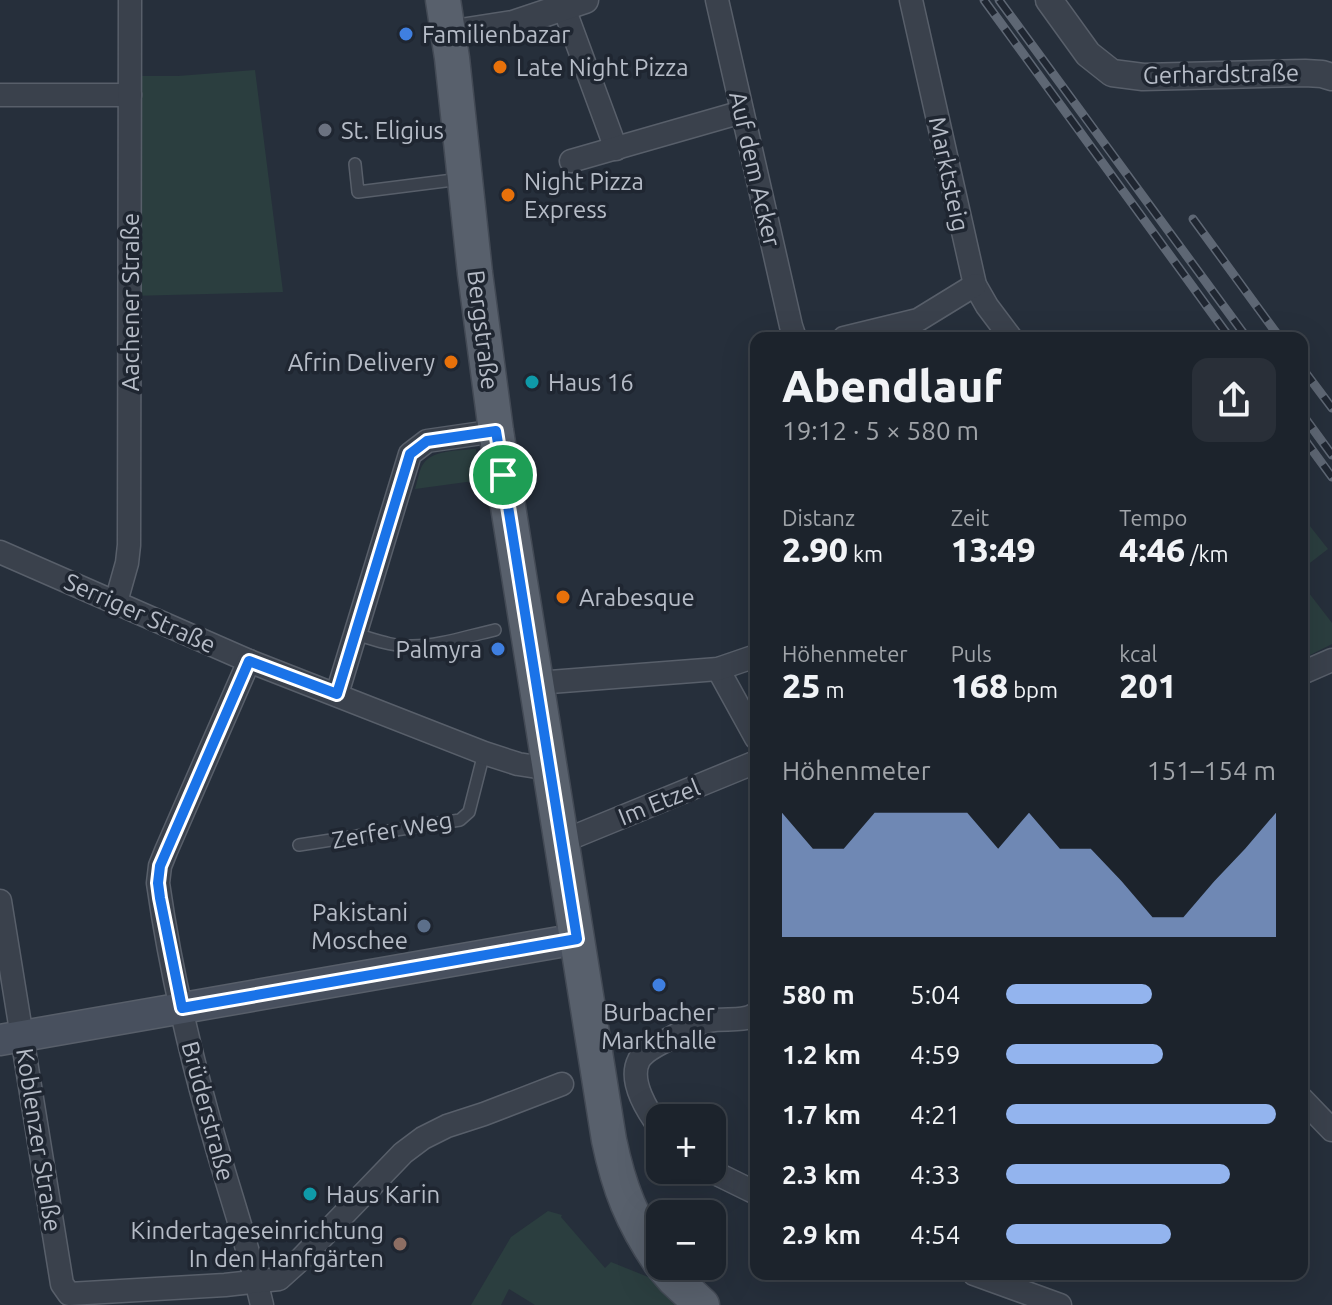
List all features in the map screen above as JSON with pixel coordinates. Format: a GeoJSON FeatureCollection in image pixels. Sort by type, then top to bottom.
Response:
{"type":"FeatureCollection","features":[{"type":"Feature","properties":{"kind":"main road","name":"Bergstraße"},"geometry":{"type":"LineString","coordinates":[[443,0],[496,431],[561,842],[615,1172],[626,1203],[646,1241]]}},
{"type":"Feature","properties":{"kind":"main road"},"geometry":{"type":"LineString","coordinates":[[11,1038],[577,939]]}},
{"type":"Feature","properties":{"kind":"main road","name":"Bergstraße"},"geometry":{"type":"LineString","coordinates":[[675,1280],[702,1305]]}},
{"type":"Feature","properties":{"kind":"street","name":"Aachener Straße"},"geometry":{"type":"LineString","coordinates":[[116,602],[129,545],[130,0]]}},
{"type":"Feature","properties":{"kind":"street","name":"Auf dem Acker"},"geometry":{"type":"LineString","coordinates":[[717,0],[793,332]]}},
{"type":"Feature","properties":{"kind":"street","name":"Marktsteig"},"geometry":{"type":"LineString","coordinates":[[911,0],[975,285],[1006,332]]}},
{"type":"Feature","properties":{"kind":"street","name":"Gerhardstraße"},"geometry":{"type":"LineString","coordinates":[[1049,0],[1088,54],[1112,73],[1143,77],[1305,73],[1332,77]]}},
{"type":"Feature","properties":{"kind":"street"},"geometry":{"type":"LineString","coordinates":[[448,34],[501,27],[574,4],[616,149]]}},
{"type":"Feature","properties":{"kind":"street"},"geometry":{"type":"LineString","coordinates":[[0,95],[130,95]]}},
{"type":"Feature","properties":{"kind":"street"},"geometry":{"type":"LineString","coordinates":[[571,161],[742,112]]}},
{"type":"Feature","properties":{"kind":"street"},"geometry":{"type":"LineString","coordinates":[[869,332],[918,320],[975,285]]}},
{"type":"Feature","properties":{"kind":"street"},"geometry":{"type":"LineString","coordinates":[[337,694],[410,454],[427,441],[496,431]]}},
{"type":"Feature","properties":{"kind":"street","name":"Serriger Straße"},"geometry":{"type":"LineString","coordinates":[[0,552],[249,661],[484,753],[518,764],[550,769]]}},
{"type":"Feature","properties":{"kind":"street"},"geometry":{"type":"LineString","coordinates":[[537,683],[718,669],[750,658]]}},
{"type":"Feature","properties":{"kind":"street"},"geometry":{"type":"LineString","coordinates":[[1308,670],[1332,660]]}},
{"type":"Feature","properties":{"kind":"street","name":"Brüderstraße"},"geometry":{"type":"LineString","coordinates":[[249,661],[160,866],[158,883],[182,1008],[208,1118],[262,1305]]}},
{"type":"Feature","properties":{"kind":"street"},"geometry":{"type":"LineString","coordinates":[[718,669],[750,727]]}},
{"type":"Feature","properties":{"kind":"street","name":"Im Etzel"},"geometry":{"type":"LineString","coordinates":[[561,842],[750,764]]}},
{"type":"Feature","properties":{"kind":"street","name":"Koblenzer Straße"},"geometry":{"type":"LineString","coordinates":[[0,901],[11,1038],[62,1284],[69,1294],[257,1283]]}},
{"type":"Feature","properties":{"kind":"street"},"geometry":{"type":"LineString","coordinates":[[646,1107],[636,1081],[639,1060],[650,1049],[691,1027],[719,1019],[750,1018]]}},
{"type":"Feature","properties":{"kind":"street"},"geometry":{"type":"LineString","coordinates":[[257,1283],[279,1279],[403,1153],[423,1138],[447,1126],[562,1084]]}},
{"type":"Feature","properties":{"kind":"street"},"geometry":{"type":"LineString","coordinates":[[1308,1105],[1332,1130]]}},
{"type":"Feature","properties":{"kind":"street"},"geometry":{"type":"LineString","coordinates":[[726,1178],[750,1190]]}},
{"type":"Feature","properties":{"kind":"street"},"geometry":{"type":"LineString","coordinates":[[991,1280],[1060,1305]]}},
{"type":"Feature","properties":{"kind":"lane"},"geometry":{"type":"LineString","coordinates":[[355,164],[358,192],[465,178]]}},
{"type":"Feature","properties":{"kind":"lane"},"geometry":{"type":"LineString","coordinates":[[355,634],[394,645],[410,646],[495,630]]}},
{"type":"Feature","properties":{"kind":"lane","name":"Zerfer Weg"},"geometry":{"type":"LineString","coordinates":[[299,845],[460,820],[469,812],[484,753]]}},
{"type":"Feature","properties":{"kind":"shaded area"},"geometry":{"type":"Polygon","coordinates":[[[255,70],[283,292],[130,296],[130,76],[255,70]]]}},
{"type":"Feature","properties":{"kind":"shaded area"},"geometry":{"type":"Polygon","coordinates":[[[476,449],[481,480],[415,489],[421,468],[428,458],[476,449]]]}},
{"type":"Feature","properties":{"kind":"shaded area"},"geometry":{"type":"Polygon","coordinates":[[[1308,524],[1328,549],[1308,564],[1308,524]]]}},
{"type":"Feature","properties":{"kind":"shaded area"},"geometry":{"type":"Polygon","coordinates":[[[1308,592],[1332,623],[1332,644],[1308,656],[1308,592]]]}},
{"type":"Feature","properties":{"kind":"shaded area"},"geometry":{"type":"Polygon","coordinates":[[[548,1211],[562,1215],[605,1268],[611,1262],[646,1276],[646,1280],[663,1283],[685,1305],[535,1305],[509,1289],[501,1305],[471,1305],[511,1237],[548,1211]]]}},
{"type":"Feature","properties":{"kind":"railway"},"geometry":{"type":"LineString","coordinates":[[984,0],[1226,332]]}},
{"type":"Feature","properties":{"kind":"railway"},"geometry":{"type":"LineString","coordinates":[[999,0],[1243,332]]}},
{"type":"Feature","properties":{"kind":"railway"},"geometry":{"type":"LineString","coordinates":[[1193,219],[1276,332]]}},
{"type":"Feature","properties":{"kind":"railway"},"geometry":{"type":"LineString","coordinates":[[1308,376],[1332,408]]}},
{"type":"Feature","properties":{"kind":"railway"},"geometry":{"type":"LineString","coordinates":[[1308,422],[1332,455]]}},
{"type":"Feature","properties":{"kind":"railway"},"geometry":{"type":"LineString","coordinates":[[1308,444],[1332,477]]}},
{"type":"Feature","properties":{"kind":"place","name":"Familienbazar"},"geometry":{"type":"Point","coordinates":[406,34]}},
{"type":"Feature","properties":{"kind":"place","name":"Late Night Pizza"},"geometry":{"type":"Point","coordinates":[500,67]}},
{"type":"Feature","properties":{"kind":"place","name":"St. Eligius"},"geometry":{"type":"Point","coordinates":[325,130]}},
{"type":"Feature","properties":{"kind":"place","name":"Night Pizza Express"},"geometry":{"type":"Point","coordinates":[508,195]}},
{"type":"Feature","properties":{"kind":"place","name":"Afrin Delivery"},"geometry":{"type":"Point","coordinates":[451,362]}},
{"type":"Feature","properties":{"kind":"place","name":"Haus 16"},"geometry":{"type":"Point","coordinates":[532,382]}},
{"type":"Feature","properties":{"kind":"place","name":"Arabesque"},"geometry":{"type":"Point","coordinates":[563,597]}},
{"type":"Feature","properties":{"kind":"place","name":"Palmyra"},"geometry":{"type":"Point","coordinates":[498,649]}},
{"type":"Feature","properties":{"kind":"place","name":"Pakistani Moschee"},"geometry":{"type":"Point","coordinates":[424,926]}},
{"type":"Feature","properties":{"kind":"place","name":"Burbacher Markthalle"},"geometry":{"type":"Point","coordinates":[659,985]}},
{"type":"Feature","properties":{"kind":"place","name":"Haus Karin"},"geometry":{"type":"Point","coordinates":[310,1194]}},
{"type":"Feature","properties":{"kind":"place","name":"Kindertageseinrichtung In den Hanfgärten"},"geometry":{"type":"Point","coordinates":[400,1244]}},
{"type":"Feature","properties":{"kind":"route"},"geometry":{"type":"LineString","coordinates":[[496,431],[503,475],[577,939],[182,1008],[160,898],[160,866],[249,661],[337,694],[410,454],[427,441],[496,431]]}}]}
